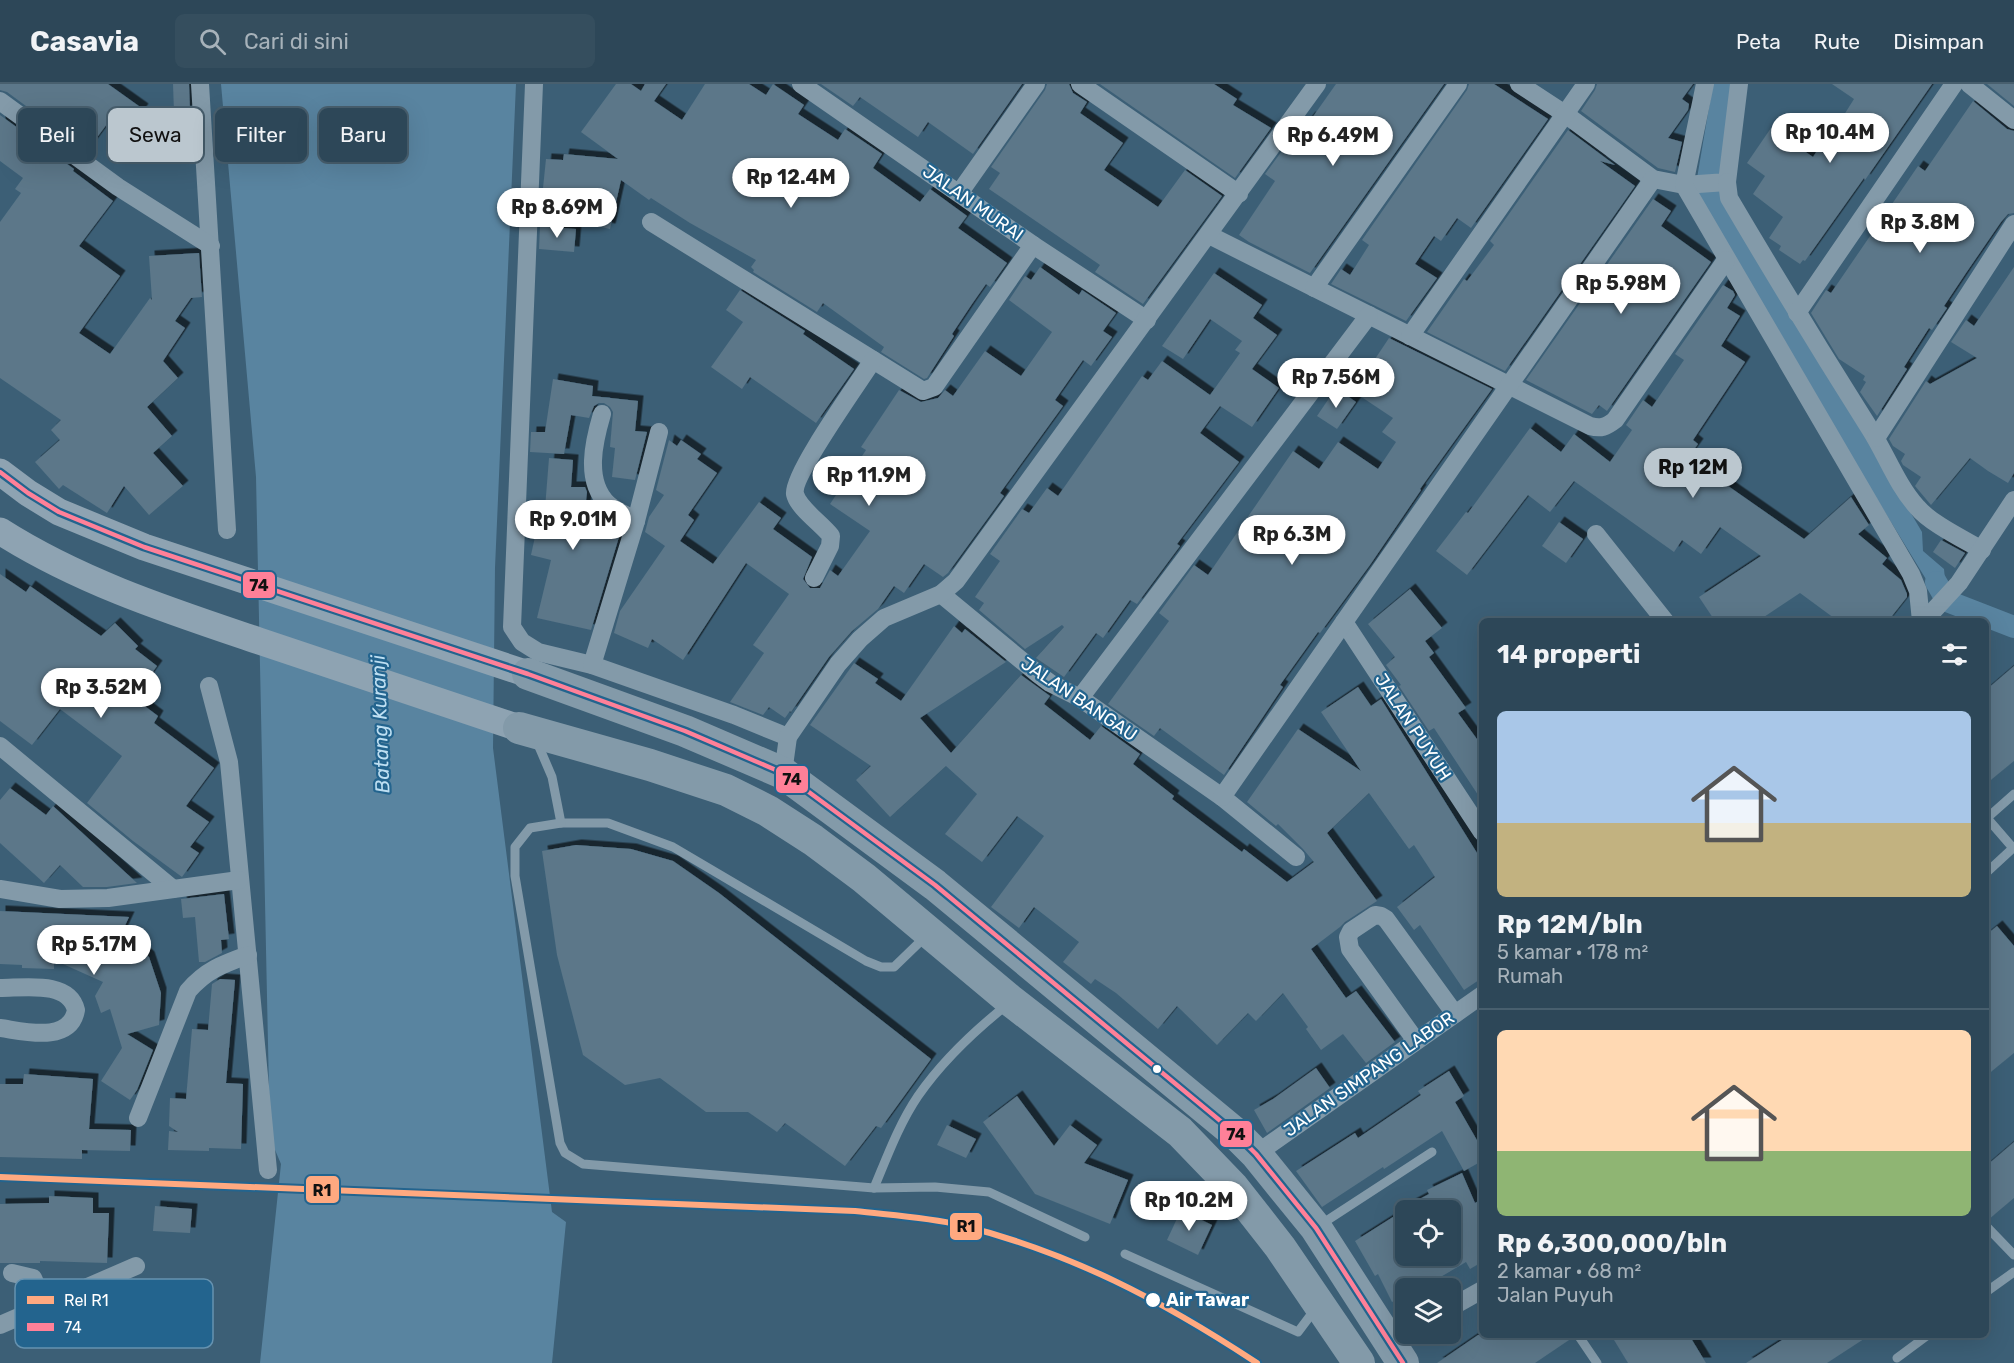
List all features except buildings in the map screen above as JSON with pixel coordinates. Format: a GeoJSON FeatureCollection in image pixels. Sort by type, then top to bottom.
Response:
{"type":"FeatureCollection","features":[{"type":"Feature","properties":{"kind":"highway"},"geometry":{"type":"LineString","coordinates":[[528,674],[686,731],[783,773],[935,885],[1198,1100],[1256,1154],[1316,1228],[1400,1346]]}},
{"type":"Feature","properties":{"kind":"highway"},"geometry":{"type":"LineString","coordinates":[[525,729],[650,765],[726,790],[768,812],[813,840],[864,879],[1011,1001],[1180,1132],[1233,1187],[1280,1247],[1359,1363]]}},
{"type":"Feature","properties":{"kind":"main road"},"geometry":{"type":"LineString","coordinates":[[0,472],[59,512],[144,548],[528,674]]}},
{"type":"Feature","properties":{"kind":"main road"},"geometry":{"type":"LineString","coordinates":[[0,531],[32,551],[110,588],[208,624],[525,729]]}},
{"type":"Feature","properties":{"kind":"street"},"geometry":{"type":"LineString","coordinates":[[200,84],[227,530]]}},
{"type":"Feature","properties":{"kind":"street"},"geometry":{"type":"LineString","coordinates":[[534,84],[512,627],[522,642],[538,652],[592,665],[734,715],[788,737]]}},
{"type":"Feature","properties":{"kind":"street","name":"JALAN MURAI"},"geometry":{"type":"LineString","coordinates":[[801,84],[960,192],[1033,245],[1147,320]]}},
{"type":"Feature","properties":{"kind":"street"},"geometry":{"type":"LineString","coordinates":[[960,192],[1036,84]]}},
{"type":"Feature","properties":{"kind":"street"},"geometry":{"type":"LineString","coordinates":[[1080,84],[1239,194]]}},
{"type":"Feature","properties":{"kind":"street"},"geometry":{"type":"LineString","coordinates":[[783,773],[788,737],[838,664],[860,639],[884,618],[941,594],[957,581],[1239,194],[1316,84]]}},
{"type":"Feature","properties":{"kind":"street"},"geometry":{"type":"LineString","coordinates":[[1314,288],[1458,84]]}},
{"type":"Feature","properties":{"kind":"street"},"geometry":{"type":"LineString","coordinates":[[1520,84],[1653,179],[1690,185],[1724,182]]}},
{"type":"Feature","properties":{"kind":"street"},"geometry":{"type":"LineString","coordinates":[[1410,336],[1586,84]]}},
{"type":"Feature","properties":{"kind":"street"},"geometry":{"type":"LineString","coordinates":[[1705,84],[1690,185],[1726,260],[1911,574],[1927,617],[1959,583],[2014,500]]}},
{"type":"Feature","properties":{"kind":"street"},"geometry":{"type":"LineString","coordinates":[[1739,84],[1724,182],[1729,198],[1918,510],[1982,550]]}},
{"type":"Feature","properties":{"kind":"street"},"geometry":{"type":"LineString","coordinates":[[1797,313],[1954,84]]}},
{"type":"Feature","properties":{"kind":"street"},"geometry":{"type":"LineString","coordinates":[[1969,84],[2014,120]]}},
{"type":"Feature","properties":{"kind":"street"},"geometry":{"type":"LineString","coordinates":[[0,101],[118,187],[211,246]]}},
{"type":"Feature","properties":{"kind":"street"},"geometry":{"type":"LineString","coordinates":[[1222,797],[1653,179]]}},
{"type":"Feature","properties":{"kind":"street"},"geometry":{"type":"LineString","coordinates":[[651,222],[923,391],[934,387],[1033,245]]}},
{"type":"Feature","properties":{"kind":"street"},"geometry":{"type":"LineString","coordinates":[[1876,438],[2014,224]]}},
{"type":"Feature","properties":{"kind":"street"},"geometry":{"type":"LineString","coordinates":[[1209,235],[1599,429],[1614,420],[1726,260]]}},
{"type":"Feature","properties":{"kind":"street"},"geometry":{"type":"LineString","coordinates":[[1080,698],[1369,315]]}},
{"type":"Feature","properties":{"kind":"street"},"geometry":{"type":"LineString","coordinates":[[814,578],[830,546],[831,536],[795,497],[795,483],[873,360]]}},
{"type":"Feature","properties":{"kind":"street"},"geometry":{"type":"LineString","coordinates":[[602,414],[594,439],[593,467],[596,487],[607,503],[636,521]]}},
{"type":"Feature","properties":{"kind":"street"},"geometry":{"type":"LineString","coordinates":[[592,665],[636,521],[659,432]]}},
{"type":"Feature","properties":{"kind":"street"},"geometry":{"type":"LineString","coordinates":[[1596,534],[1663,618]]}},
{"type":"Feature","properties":{"kind":"street","name":"JALAN BANGAU"},"geometry":{"type":"LineString","coordinates":[[941,594],[1044,679],[1080,698],[1222,797],[1296,857]]}},
{"type":"Feature","properties":{"kind":"street","name":"JALAN PUYUH"},"geometry":{"type":"LineString","coordinates":[[1344,622],[1479,827]]}},
{"type":"Feature","properties":{"kind":"street"},"geometry":{"type":"LineString","coordinates":[[209,686],[229,762],[268,1170]]}},
{"type":"Feature","properties":{"kind":"street"},"geometry":{"type":"LineString","coordinates":[[0,746],[173,889]]}},
{"type":"Feature","properties":{"kind":"street"},"geometry":{"type":"LineString","coordinates":[[0,890],[72,899],[108,898],[239,880]]}},
{"type":"Feature","properties":{"kind":"street"},"geometry":{"type":"LineString","coordinates":[[1416,1041],[1350,949],[1348,937],[1351,931],[1375,915],[1386,919],[1455,1014]]}},
{"type":"Feature","properties":{"kind":"street"},"geometry":{"type":"LineString","coordinates":[[138,1118],[188,991],[200,977],[216,967],[248,955]]}},
{"type":"Feature","properties":{"kind":"street"},"geometry":{"type":"LineString","coordinates":[[0,988],[56,989],[71,998],[76,1010],[75,1017],[70,1023],[56,1032],[0,1028]]}},
{"type":"Feature","properties":{"kind":"street","name":"JALAN SIMPANG LABOR"},"geometry":{"type":"LineString","coordinates":[[1256,1154],[1479,997]]}},
{"type":"Feature","properties":{"kind":"street"},"geometry":{"type":"LineString","coordinates":[[106,1279],[136,1266]]}},
{"type":"Feature","properties":{"kind":"street"},"geometry":{"type":"LineString","coordinates":[[12,1273],[33,1279]]}},
{"type":"Feature","properties":{"kind":"street"},"geometry":{"type":"LineString","coordinates":[[1461,1302],[1479,1292]]}},
{"type":"Feature","properties":{"kind":"street"},"geometry":{"type":"LineString","coordinates":[[0,1325],[15,1318]]}},
{"type":"Feature","properties":{"kind":"lane"},"geometry":{"type":"LineString","coordinates":[[525,729],[552,777],[561,823]]}},
{"type":"Feature","properties":{"kind":"lane"},"geometry":{"type":"LineString","coordinates":[[1989,815],[2014,794]]}},
{"type":"Feature","properties":{"kind":"lane"},"geometry":{"type":"LineString","coordinates":[[1989,819],[2013,848],[1989,870]]}},
{"type":"Feature","properties":{"kind":"lane"},"geometry":{"type":"LineString","coordinates":[[929,932],[894,968],[881,967],[866,962],[673,847],[608,823],[561,823],[530,828],[515,847],[515,876],[560,1143],[565,1153],[583,1164],[874,1188],[935,1187],[989,1192],[1085,1237]]}},
{"type":"Feature","properties":{"kind":"lane"},"geometry":{"type":"LineString","coordinates":[[874,1188],[894,1140],[917,1097],[948,1057],[976,1029],[1011,1001]]}},
{"type":"Feature","properties":{"kind":"lane"},"geometry":{"type":"LineString","coordinates":[[1316,1228],[1432,1152]]}},
{"type":"Feature","properties":{"kind":"lane"},"geometry":{"type":"LineString","coordinates":[[1989,1229],[2014,1255]]}},
{"type":"Feature","properties":{"kind":"lane"},"geometry":{"type":"LineString","coordinates":[[1125,1254],[1298,1332],[1319,1304]]}},
{"type":"Feature","properties":{"kind":"lane"},"geometry":{"type":"LineString","coordinates":[[1989,1290],[2014,1272]]}},
{"type":"Feature","properties":{"kind":"lane"},"geometry":{"type":"LineString","coordinates":[[1580,1338],[1597,1363]]}},
{"type":"Feature","properties":{"kind":"lane"},"geometry":{"type":"LineString","coordinates":[[1896,1362],[1924,1338]]}},
{"type":"Feature","properties":{"kind":"water","name":"Batang Kuranji"},"geometry":{"type":"Polygon","coordinates":[[[221,84],[516,84],[495,568],[493,748],[552,1212],[566,1222],[552,1363],[260,1363],[281,1164],[270,1138],[256,477],[228,162],[307,162],[307,108],[223,108],[221,84]]]}},
{"type":"Feature","properties":{"kind":"water"},"geometry":{"type":"Polygon","coordinates":[[[1713,84],[1733,84],[1719,187],[1922,532],[1923,551],[1944,569],[1947,601],[1943,607],[1738,272],[1695,190],[1713,84]]]}},
{"type":"Feature","properties":{"kind":"waterway"},"geometry":{"type":"LineString","coordinates":[[1936,582],[1947,601],[2014,627]]}},
{"type":"Feature","properties":{"kind":"rail line","name":"R1"},"geometry":{"type":"LineString","coordinates":[[0,1177],[855,1211],[934,1220],[1000,1236],[1078,1264],[1151,1299],[1257,1363]]}},
{"type":"Feature","properties":{"kind":"transit line","name":"74"},"geometry":{"type":"LineString","coordinates":[[0,472],[59,512],[144,547],[528,674],[685,731],[783,773],[935,885],[1235,1133],[1256,1154],[1316,1228],[1403,1363]]}},
{"type":"Feature","properties":{"kind":"place","name":"Air Tawar"},"geometry":{"type":"Point","coordinates":[1153,1300]}}]}
